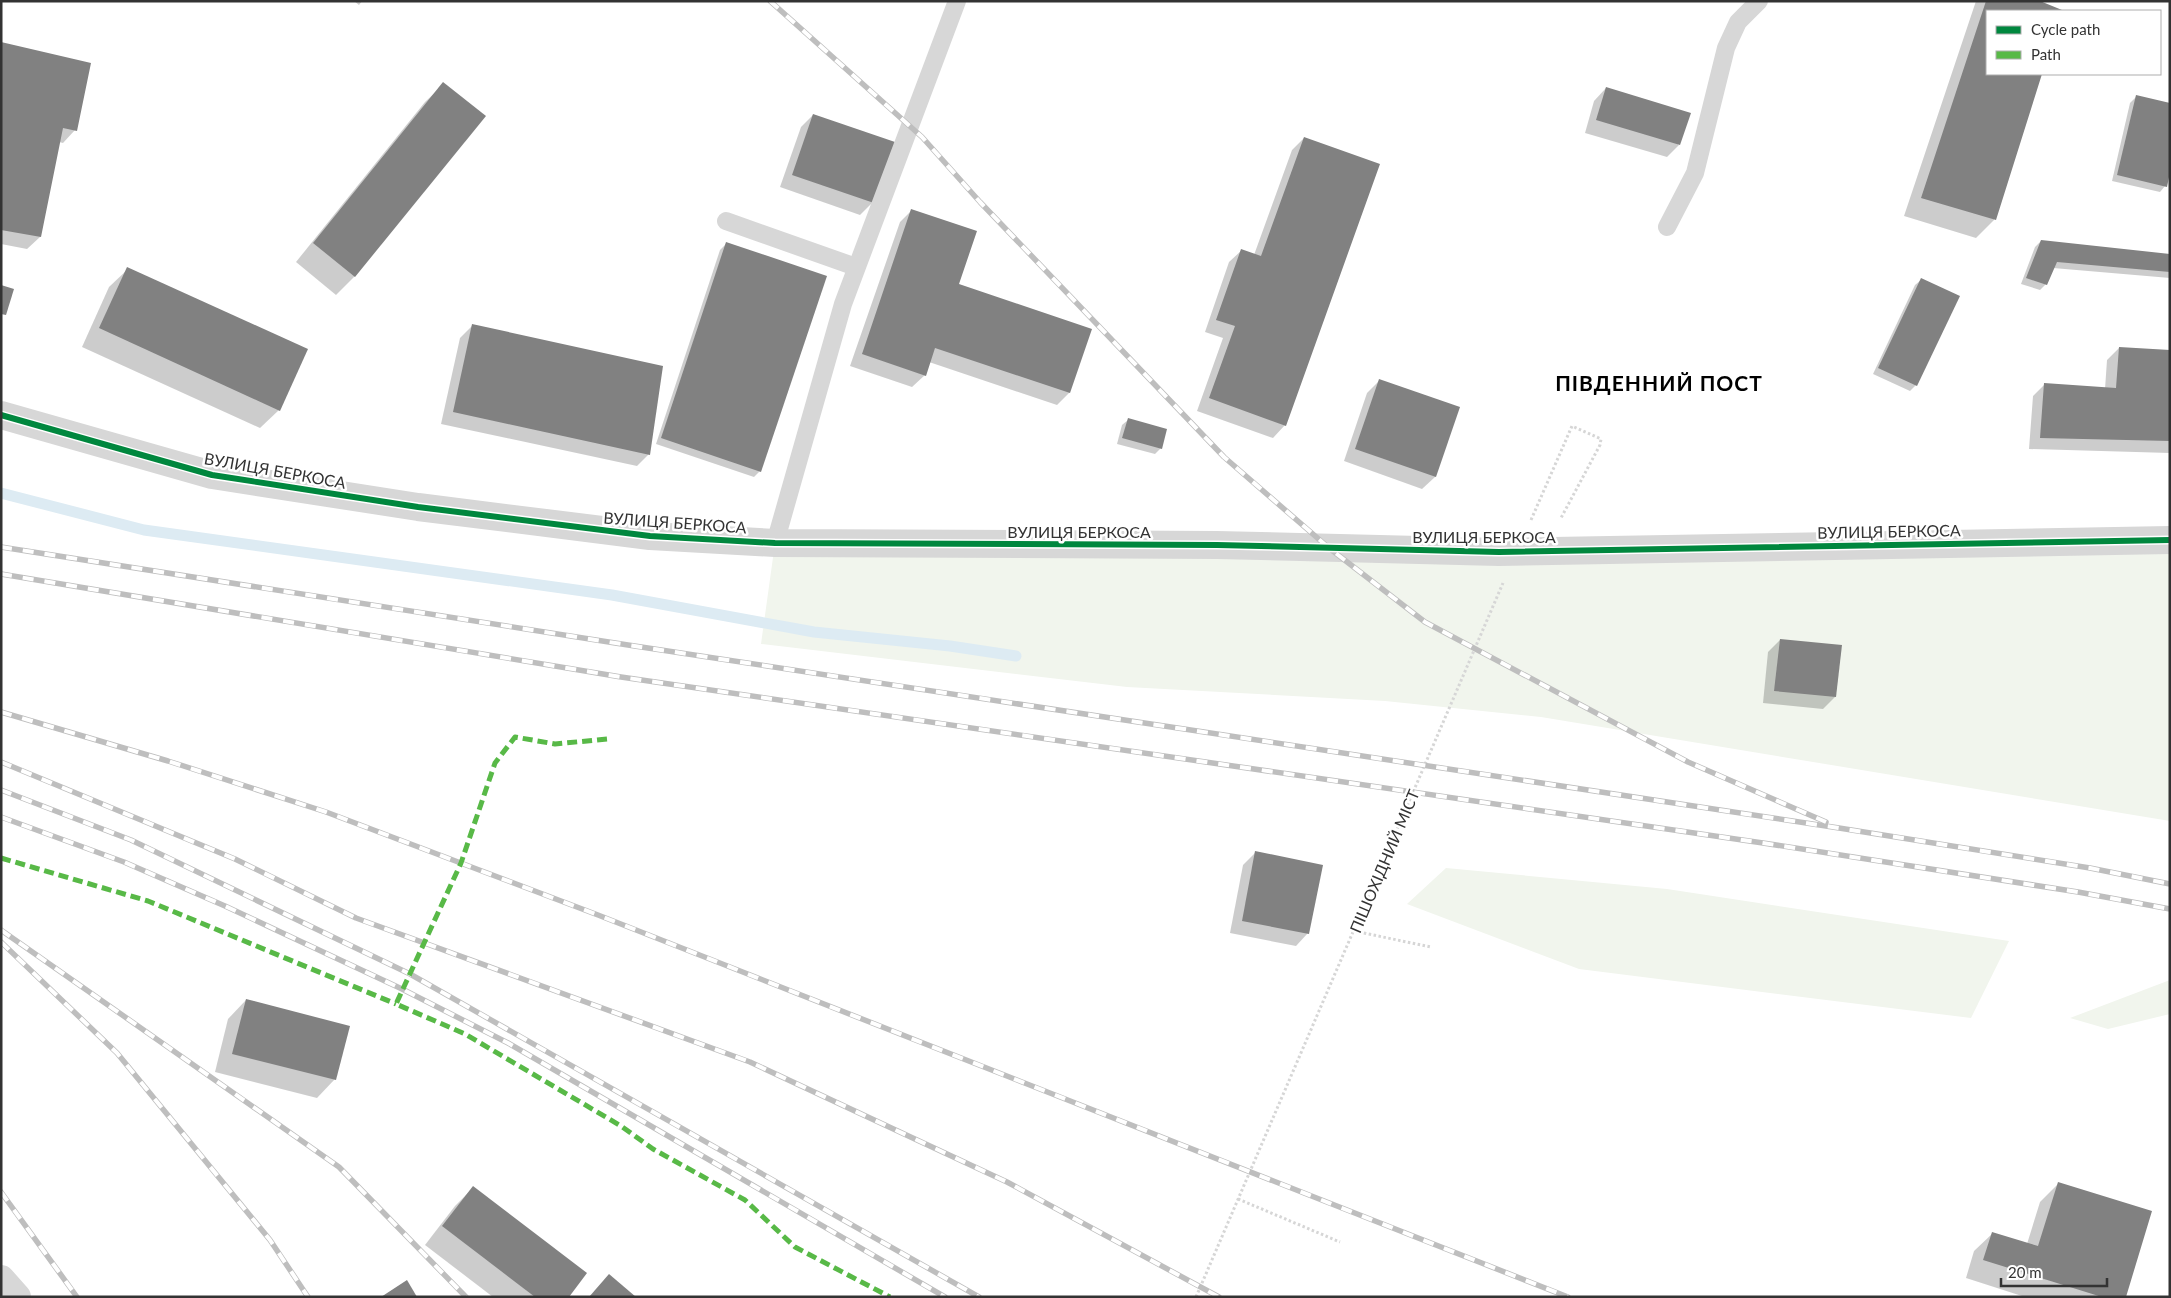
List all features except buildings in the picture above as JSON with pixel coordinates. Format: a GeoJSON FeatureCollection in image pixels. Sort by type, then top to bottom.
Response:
{"type":"FeatureCollection","features":[{"type":"Feature","properties":{"kind":"street","name":"ВУЛИЦЯ БЕРКОСА"},"geometry":{"type":"LineString","coordinates":[[1,415],[212,475],[418,507],[650,536],[775,543],[1217,545],[1499,552],[2170,540]]}},
{"type":"Feature","properties":{"kind":"street"},"geometry":{"type":"LineString","coordinates":[[1,1279],[17,1297]]}},
{"type":"Feature","properties":{"kind":"lane"},"geometry":{"type":"LineString","coordinates":[[775,543],[843,304],[957,1]]}},
{"type":"Feature","properties":{"kind":"lane"},"geometry":{"type":"LineString","coordinates":[[1667,227],[1695,173],[1726,48],[1738,22],[1759,1]]}},
{"type":"Feature","properties":{"kind":"lane"},"geometry":{"type":"LineString","coordinates":[[726,221],[856,267]]}},
{"type":"Feature","properties":{"kind":"path"},"geometry":{"type":"LineString","coordinates":[[1529,525],[1572,426],[1601,439],[1600,445],[1564,512]]}},
{"type":"Feature","properties":{"kind":"path"},"geometry":{"type":"LineString","coordinates":[[1354,931],[1431,948]]}},
{"type":"Feature","properties":{"kind":"path"},"geometry":{"type":"LineString","coordinates":[[1238,1199],[1340,1242]]}},
{"type":"Feature","properties":{"kind":"shaded area"},"geometry":{"type":"Polygon","coordinates":[[[2170,540],[2170,821],[1541,717],[1385,701],[1127,687],[761,644],[775,543],[2170,540]]]}},
{"type":"Feature","properties":{"kind":"shaded area"},"geometry":{"type":"Polygon","coordinates":[[[1446,868],[1667,889],[2009,941],[1971,1018],[1579,969],[1407,904],[1446,868]]]}},
{"type":"Feature","properties":{"kind":"shaded area"},"geometry":{"type":"Polygon","coordinates":[[[2170,980],[2170,1014],[2108,1029],[2070,1018],[2170,980]]]}},
{"type":"Feature","properties":{"kind":"waterway"},"geometry":{"type":"LineString","coordinates":[[1,493],[144,530],[612,595],[814,632],[950,646],[1016,656]]}},
{"type":"Feature","properties":{"kind":"railway"},"geometry":{"type":"LineString","coordinates":[[770,1],[922,137],[980,202],[1224,457],[1329,548],[1425,622],[1688,762],[1826,822]]}},
{"type":"Feature","properties":{"kind":"railway"},"geometry":{"type":"LineString","coordinates":[[1,547],[628,645],[1839,828],[2090,868],[2170,884]]}},
{"type":"Feature","properties":{"kind":"railway"},"geometry":{"type":"LineString","coordinates":[[1,574],[621,677],[1763,843],[2078,892],[2170,909]]}},
{"type":"Feature","properties":{"kind":"railway"},"geometry":{"type":"LineString","coordinates":[[1,712],[168,761],[326,812],[598,915],[1568,1297]]}},
{"type":"Feature","properties":{"kind":"railway"},"geometry":{"type":"LineString","coordinates":[[1,762],[235,859],[356,918],[750,1062],[1007,1182],[1219,1297]]}},
{"type":"Feature","properties":{"kind":"railway"},"geometry":{"type":"LineString","coordinates":[[1,790],[131,840],[410,974],[979,1297]]}},
{"type":"Feature","properties":{"kind":"railway"},"geometry":{"type":"LineString","coordinates":[[1,817],[124,862],[225,906],[402,989],[508,1043],[945,1297]]}},
{"type":"Feature","properties":{"kind":"railway"},"geometry":{"type":"LineString","coordinates":[[1,930],[339,1167],[466,1297]]}},
{"type":"Feature","properties":{"kind":"railway"},"geometry":{"type":"LineString","coordinates":[[1,942],[117,1053],[270,1240],[308,1297]]}},
{"type":"Feature","properties":{"kind":"railway"},"geometry":{"type":"LineString","coordinates":[[1,1192],[77,1297]]}},
{"type":"Feature","properties":{"kind":"marked path"},"geometry":{"type":"LineString","coordinates":[[607,739],[555,744],[515,737],[495,763],[461,863],[396,1004],[465,1034],[621,1126],[653,1149],[745,1200],[795,1247],[890,1297]]}},
{"type":"Feature","properties":{"kind":"marked path"},"geometry":{"type":"LineString","coordinates":[[1,858],[148,901],[396,1004]]}},
{"type":"Feature","properties":{"kind":"cycle path"},"geometry":{"type":"LineString","coordinates":[[1,415],[212,475],[418,507],[650,536],[775,543],[1217,545],[1499,552],[2170,540]]}},
{"type":"Feature","properties":{"kind":"district","name":"ПІВДЕННИЙ ПОСТ"},"geometry":{"type":"Point","coordinates":[1659,382]}}]}
